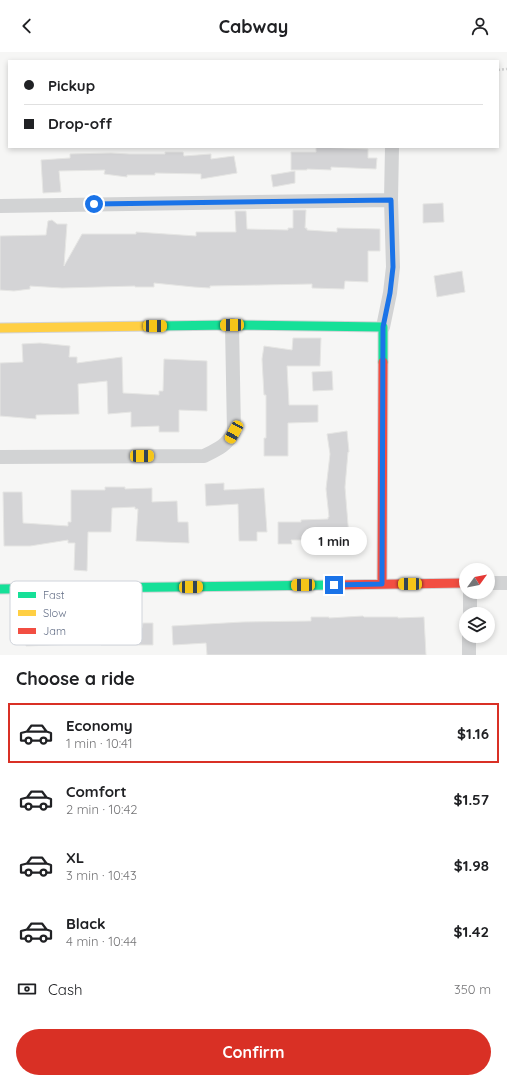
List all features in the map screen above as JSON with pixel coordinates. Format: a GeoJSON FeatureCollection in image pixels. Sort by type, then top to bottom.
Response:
{"type":"FeatureCollection","features":[{"type":"Feature","properties":{"kind":"street"},"geometry":{"type":"LineString","coordinates":[[382,584],[383,327],[390,293],[393,267],[391,200],[392,148]]}},
{"type":"Feature","properties":{"kind":"street"},"geometry":{"type":"LineString","coordinates":[[0,206],[391,200]]}},
{"type":"Feature","properties":{"kind":"street"},"geometry":{"type":"LineString","coordinates":[[0,328],[232,325],[383,327]]}},
{"type":"Feature","properties":{"kind":"street"},"geometry":{"type":"LineString","coordinates":[[0,457],[204,456],[219,449],[229,441],[234,432],[232,325]]}},
{"type":"Feature","properties":{"kind":"street"},"geometry":{"type":"LineString","coordinates":[[142,587],[459,583]]}},
{"type":"Feature","properties":{"kind":"street"},"geometry":{"type":"LineString","coordinates":[[495,583],[507,583]]}},
{"type":"Feature","properties":{"kind":"street"},"geometry":{"type":"LineString","coordinates":[[0,589],[10,589]]}},
{"type":"Feature","properties":{"kind":"street"},"geometry":{"type":"LineString","coordinates":[[469,643],[469,655]]}},
{"type":"Feature","properties":{"kind":"building"},"geometry":{"type":"Polygon","coordinates":[[[316,148],[368,149],[368,158],[377,158],[376,169],[331,167],[331,170],[291,170],[291,152],[316,152],[316,148]]]}},
{"type":"Feature","properties":{"kind":"building"},"geometry":{"type":"Polygon","coordinates":[[[165,152],[183,152],[184,156],[211,154],[211,159],[234,156],[237,173],[201,179],[201,174],[155,173],[155,175],[127,175],[127,177],[104,174],[105,170],[59,171],[61,192],[43,193],[41,160],[70,158],[70,154],[165,154],[165,152]]]}},
{"type":"Feature","properties":{"kind":"building"},"geometry":{"type":"Polygon","coordinates":[[[295,171],[295,183],[273,187],[271,175],[295,171]]]}},
{"type":"Feature","properties":{"kind":"building"},"geometry":{"type":"Polygon","coordinates":[[[443,203],[444,222],[423,223],[423,204],[443,203]]]}},
{"type":"Feature","properties":{"kind":"building"},"geometry":{"type":"Polygon","coordinates":[[[293,210],[306,210],[305,228],[307,228],[307,230],[337,232],[337,228],[380,229],[380,251],[368,251],[368,282],[345,281],[344,289],[312,288],[312,284],[210,286],[210,288],[154,283],[154,287],[135,286],[62,288],[30,286],[30,289],[14,291],[0,290],[0,236],[46,235],[48,221],[52,220],[57,224],[67,224],[64,266],[82,234],[136,234],[136,232],[196,236],[196,232],[236,232],[235,211],[246,211],[247,229],[288,230],[288,228],[293,228],[293,210]]]}},
{"type":"Feature","properties":{"kind":"building"},"geometry":{"type":"Polygon","coordinates":[[[462,271],[465,292],[437,297],[434,276],[462,271]]]}},
{"type":"Feature","properties":{"kind":"building"},"geometry":{"type":"Polygon","coordinates":[[[293,338],[321,338],[320,366],[287,366],[289,405],[318,405],[318,422],[288,423],[288,456],[264,456],[264,438],[266,438],[266,395],[264,395],[262,359],[264,346],[292,350],[293,338]]]}},
{"type":"Feature","properties":{"kind":"building"},"geometry":{"type":"Polygon","coordinates":[[[40,343],[70,346],[69,357],[77,357],[77,363],[122,357],[123,393],[159,395],[159,391],[163,391],[164,359],[207,361],[207,411],[179,410],[179,432],[159,432],[159,426],[131,427],[131,412],[108,414],[107,381],[78,384],[79,414],[36,415],[36,419],[0,416],[0,363],[23,362],[22,344],[40,343]]]}},
{"type":"Feature","properties":{"kind":"building"},"geometry":{"type":"Polygon","coordinates":[[[332,371],[333,390],[313,391],[312,372],[332,371]]]}},
{"type":"Feature","properties":{"kind":"building"},"geometry":{"type":"Polygon","coordinates":[[[347,431],[349,452],[345,487],[349,537],[338,538],[338,540],[291,540],[292,544],[278,544],[278,522],[301,522],[301,520],[328,519],[326,489],[330,454],[327,434],[347,431]]]}},
{"type":"Feature","properties":{"kind":"building"},"geometry":{"type":"Polygon","coordinates":[[[224,483],[224,490],[264,488],[267,532],[257,532],[257,541],[239,541],[238,504],[206,506],[205,484],[224,483]]]}},
{"type":"Feature","properties":{"kind":"building"},"geometry":{"type":"Polygon","coordinates":[[[105,487],[125,487],[125,489],[152,488],[152,502],[177,501],[178,522],[188,522],[189,543],[136,541],[138,509],[135,509],[135,507],[112,508],[111,532],[88,532],[87,571],[74,570],[75,543],[68,543],[68,540],[30,546],[4,546],[3,492],[22,492],[23,523],[68,526],[68,522],[71,522],[71,490],[105,490],[105,487]]]}},
{"type":"Feature","properties":{"kind":"building"},"geometry":{"type":"Polygon","coordinates":[[[363,616],[398,618],[424,617],[426,655],[207,655],[206,643],[173,645],[172,626],[243,622],[311,621],[311,617],[329,618],[363,616]]]}},
{"type":"Feature","properties":{"kind":"building"},"geometry":{"type":"Polygon","coordinates":[[[143,623],[153,623],[153,645],[142,645],[143,623]]]}},
{"type":"Feature","properties":{"kind":"building"},"geometry":{"type":"Polygon","coordinates":[[[26,645],[51,645],[26,646],[26,645]]]}},
{"type":"Feature","properties":{"kind":"traffic: fast"},"geometry":{"type":"LineString","coordinates":[[156,326],[232,325],[383,327],[383,362]]}},
{"type":"Feature","properties":{"kind":"traffic: fast"},"geometry":{"type":"LineString","coordinates":[[142,587],[333,585]]}},
{"type":"Feature","properties":{"kind":"traffic: fast"},"geometry":{"type":"LineString","coordinates":[[0,589],[10,589]]}},
{"type":"Feature","properties":{"kind":"traffic: slow"},"geometry":{"type":"LineString","coordinates":[[0,328],[156,326]]}},
{"type":"Feature","properties":{"kind":"traffic: jam"},"geometry":{"type":"LineString","coordinates":[[382,584],[383,362]]}},
{"type":"Feature","properties":{"kind":"traffic: jam"},"geometry":{"type":"LineString","coordinates":[[333,585],[459,583]]}},
{"type":"Feature","properties":{"kind":"route"},"geometry":{"type":"LineString","coordinates":[[94,204],[391,200],[393,267],[390,293],[383,327],[382,584],[334,585]]}}]}
